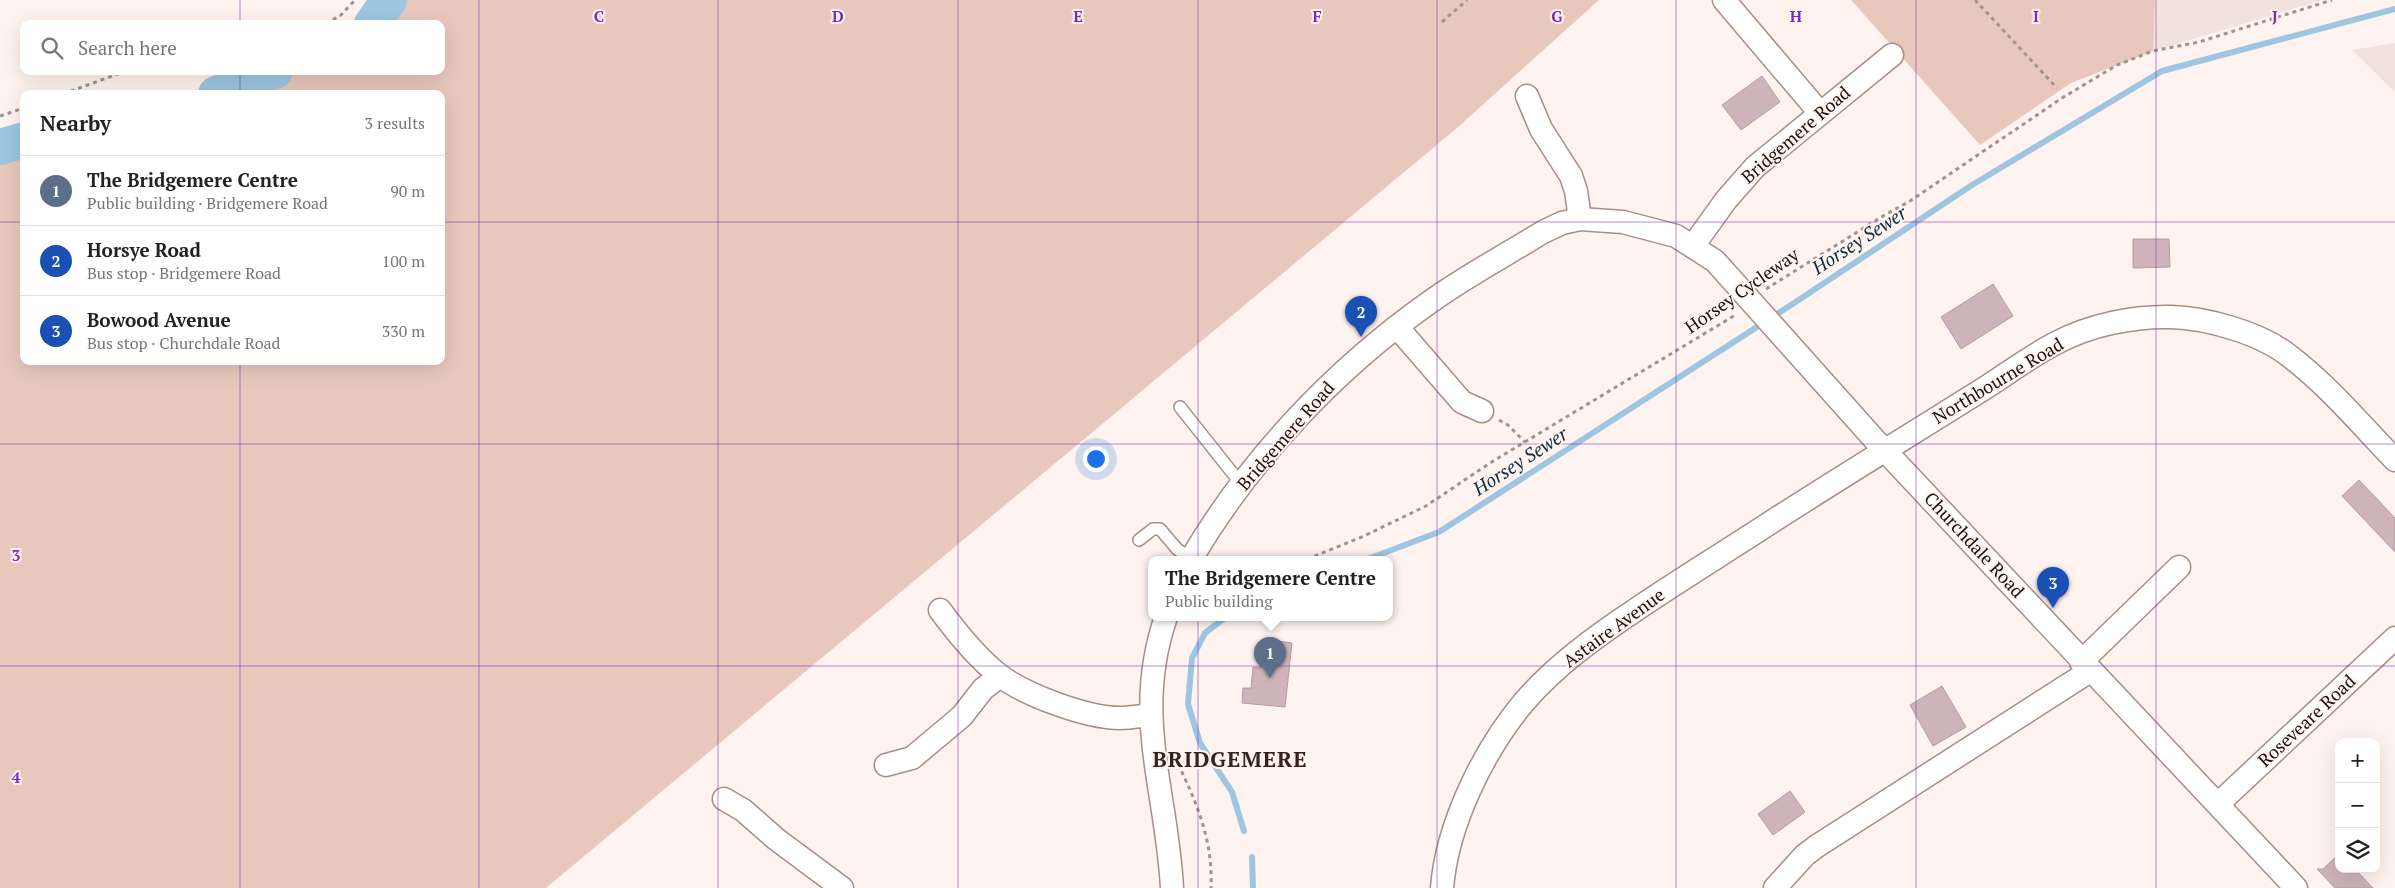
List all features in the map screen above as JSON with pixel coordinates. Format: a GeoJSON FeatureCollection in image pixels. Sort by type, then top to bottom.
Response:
{"type":"FeatureCollection","features":[{"type":"Feature","properties":{"kind":"street"},"geometry":{"type":"LineString","coordinates":[[1724,0],[1820,113]]}},
{"type":"Feature","properties":{"kind":"street","name":"Bridgemere Road"},"geometry":{"type":"LineString","coordinates":[[1193,556],[1242,485],[1282,436],[1323,392],[1374,344],[1431,301],[1544,232],[1562,223],[1580,219],[1602,219],[1656,229],[1676,236],[1693,246],[1740,183],[1755,167],[1892,55]]}},
{"type":"Feature","properties":{"kind":"street"},"geometry":{"type":"LineString","coordinates":[[1527,96],[1540,129],[1570,176],[1576,190],[1580,219]]}},
{"type":"Feature","properties":{"kind":"street","name":"Churchdale Road"},"geometry":{"type":"LineString","coordinates":[[1693,246],[1715,261],[1885,450],[2086,666],[2218,804],[2287,885]]}},
{"type":"Feature","properties":{"kind":"street","name":"Northbourne Road"},"geometry":{"type":"LineString","coordinates":[[1885,450],[2057,343],[2096,327],[2137,318],[2173,316],[2213,323],[2253,336],[2287,354],[2320,382],[2395,460]]}},
{"type":"Feature","properties":{"kind":"street"},"geometry":{"type":"LineString","coordinates":[[1397,327],[1462,402],[1482,411]]}},
{"type":"Feature","properties":{"kind":"street","name":"Astaire Avenue"},"geometry":{"type":"LineString","coordinates":[[1442,888],[1444,865],[1456,823],[1494,746],[1524,702],[1562,665],[1603,632],[1885,450]]}},
{"type":"Feature","properties":{"kind":"street"},"geometry":{"type":"LineString","coordinates":[[1775,888],[1805,855],[1817,846],[2086,666],[2179,567]]}},
{"type":"Feature","properties":{"kind":"street"},"geometry":{"type":"LineString","coordinates":[[940,610],[961,636],[1000,676],[1036,695],[1096,716],[1120,718],[1151,716]]}},
{"type":"Feature","properties":{"kind":"street"},"geometry":{"type":"LineString","coordinates":[[1165,621],[1154,664],[1151,716],[1152,746],[1167,830],[1172,888]]}},
{"type":"Feature","properties":{"kind":"street","name":"Roseveare Road"},"geometry":{"type":"LineString","coordinates":[[2218,804],[2395,638]]}},
{"type":"Feature","properties":{"kind":"street"},"geometry":{"type":"LineString","coordinates":[[886,765],[912,758],[962,716],[983,689],[1000,676]]}},
{"type":"Feature","properties":{"kind":"street"},"geometry":{"type":"LineString","coordinates":[[724,799],[743,810],[776,840],[842,888]]}},
{"type":"Feature","properties":{"kind":"lane"},"geometry":{"type":"LineString","coordinates":[[1180,408],[1242,485]]}},
{"type":"Feature","properties":{"kind":"lane"},"geometry":{"type":"LineString","coordinates":[[1139,540],[1153,529],[1160,528],[1176,549],[1186,556]]}},
{"type":"Feature","properties":{"kind":"path"},"geometry":{"type":"LineString","coordinates":[[333,20],[341,15],[355,0]]}},
{"type":"Feature","properties":{"kind":"path"},"geometry":{"type":"LineString","coordinates":[[1442,22],[1467,0]]}},
{"type":"Feature","properties":{"kind":"path"},"geometry":{"type":"LineString","coordinates":[[1975,0],[2057,88]]}},
{"type":"Feature","properties":{"kind":"path","name":"Horsey Cycleway"},"geometry":{"type":"LineString","coordinates":[[1314,556],[1369,534],[1426,506],[1525,442],[1744,311],[1756,306],[1769,286],[1882,216],[1910,201],[2062,98],[2117,65],[2153,51],[2199,42],[2332,0]]}},
{"type":"Feature","properties":{"kind":"path"},"geometry":{"type":"LineString","coordinates":[[74,90],[115,75]]}},
{"type":"Feature","properties":{"kind":"path"},"geometry":{"type":"LineString","coordinates":[[0,116],[20,109]]}},
{"type":"Feature","properties":{"kind":"path"},"geometry":{"type":"LineString","coordinates":[[1482,411],[1508,425],[1525,442]]}},
{"type":"Feature","properties":{"kind":"path"},"geometry":{"type":"LineString","coordinates":[[1175,758],[1196,799],[1210,859],[1211,888]]}},
{"type":"Feature","properties":{"kind":"shaded area"},"geometry":{"type":"Polygon","coordinates":[[[389,0],[1599,0],[1457,128],[546,888],[0,888],[0,147],[20,143],[20,365],[445,365],[445,90],[227,90],[266,75],[445,75],[445,20],[375,20],[389,0]]]}},
{"type":"Feature","properties":{"kind":"shaded area"},"geometry":{"type":"Polygon","coordinates":[[[1851,0],[2155,0],[2153,51],[2071,83],[1980,145],[1851,0]]]}},
{"type":"Feature","properties":{"kind":"shaded area"},"geometry":{"type":"Polygon","coordinates":[[[2155,0],[2323,0],[2153,51],[2155,0]]]}},
{"type":"Feature","properties":{"kind":"shaded area"},"geometry":{"type":"Polygon","coordinates":[[[2395,43],[2395,92],[2352,50],[2395,43]]]}},
{"type":"Feature","properties":{"kind":"building"},"geometry":{"type":"Polygon","coordinates":[[[1762,76],[1780,102],[1741,130],[1722,105],[1762,76]]]}},
{"type":"Feature","properties":{"kind":"building"},"geometry":{"type":"Polygon","coordinates":[[[2133,239],[2169,239],[2170,267],[2133,268],[2133,239]]]}},
{"type":"Feature","properties":{"kind":"building"},"geometry":{"type":"Polygon","coordinates":[[[1993,284],[2013,316],[1961,349],[1941,317],[1993,284]]]}},
{"type":"Feature","properties":{"kind":"building"},"geometry":{"type":"Polygon","coordinates":[[[2359,480],[2395,518],[2395,552],[2342,496],[2359,480]]]}},
{"type":"Feature","properties":{"kind":"building"},"geometry":{"type":"Polygon","coordinates":[[[1263,639],[1292,643],[1285,707],[1242,703],[1243,688],[1251,688],[1253,667],[1260,668],[1263,639]]]}},
{"type":"Feature","properties":{"kind":"building"},"geometry":{"type":"Polygon","coordinates":[[[1942,686],[1966,727],[1933,746],[1910,705],[1942,686]]]}},
{"type":"Feature","properties":{"kind":"building"},"geometry":{"type":"Polygon","coordinates":[[[1790,791],[1805,812],[1773,835],[1758,814],[1790,791]]]}},
{"type":"Feature","properties":{"kind":"building"},"geometry":{"type":"Polygon","coordinates":[[[2335,858],[2335,873],[2359,873],[2373,888],[2335,888],[2317,869],[2323,869],[2335,858]]]}},
{"type":"Feature","properties":{"kind":"waterway"},"geometry":{"type":"LineString","coordinates":[[375,20],[389,0]]}},
{"type":"Feature","properties":{"kind":"waterway","name":"Horsey Sewer"},"geometry":{"type":"LineString","coordinates":[[1376,556],[1439,532],[1788,307],[1972,185],[2162,71],[2395,9]]}},
{"type":"Feature","properties":{"kind":"waterway"},"geometry":{"type":"LineString","coordinates":[[226,90],[265,75]]}},
{"type":"Feature","properties":{"kind":"waterway"},"geometry":{"type":"LineString","coordinates":[[0,147],[20,141]]}},
{"type":"Feature","properties":{"kind":"waterway","name":"Horsey Sewer"},"geometry":{"type":"LineString","coordinates":[[1221,621],[1205,633],[1192,658],[1188,704],[1200,743],[1232,792],[1244,831]]}},
{"type":"Feature","properties":{"kind":"waterway","name":"Horsey Sewer"},"geometry":{"type":"LineString","coordinates":[[1252,857],[1253,888]]}},
{"type":"Feature","properties":{"kind":"place","name":"Horsye Road"},"geometry":{"type":"Point","coordinates":[1361,337]}},
{"type":"Feature","properties":{"kind":"place","name":"Bowood Avenue"},"geometry":{"type":"Point","coordinates":[2053,608]}},
{"type":"Feature","properties":{"kind":"place","name":"The Bridgemere Centre"},"geometry":{"type":"Point","coordinates":[1270,678]}},
{"type":"Feature","properties":{"kind":"district","name":"BRIDGEMERE"},"geometry":{"type":"Point","coordinates":[1230,759]}}]}
